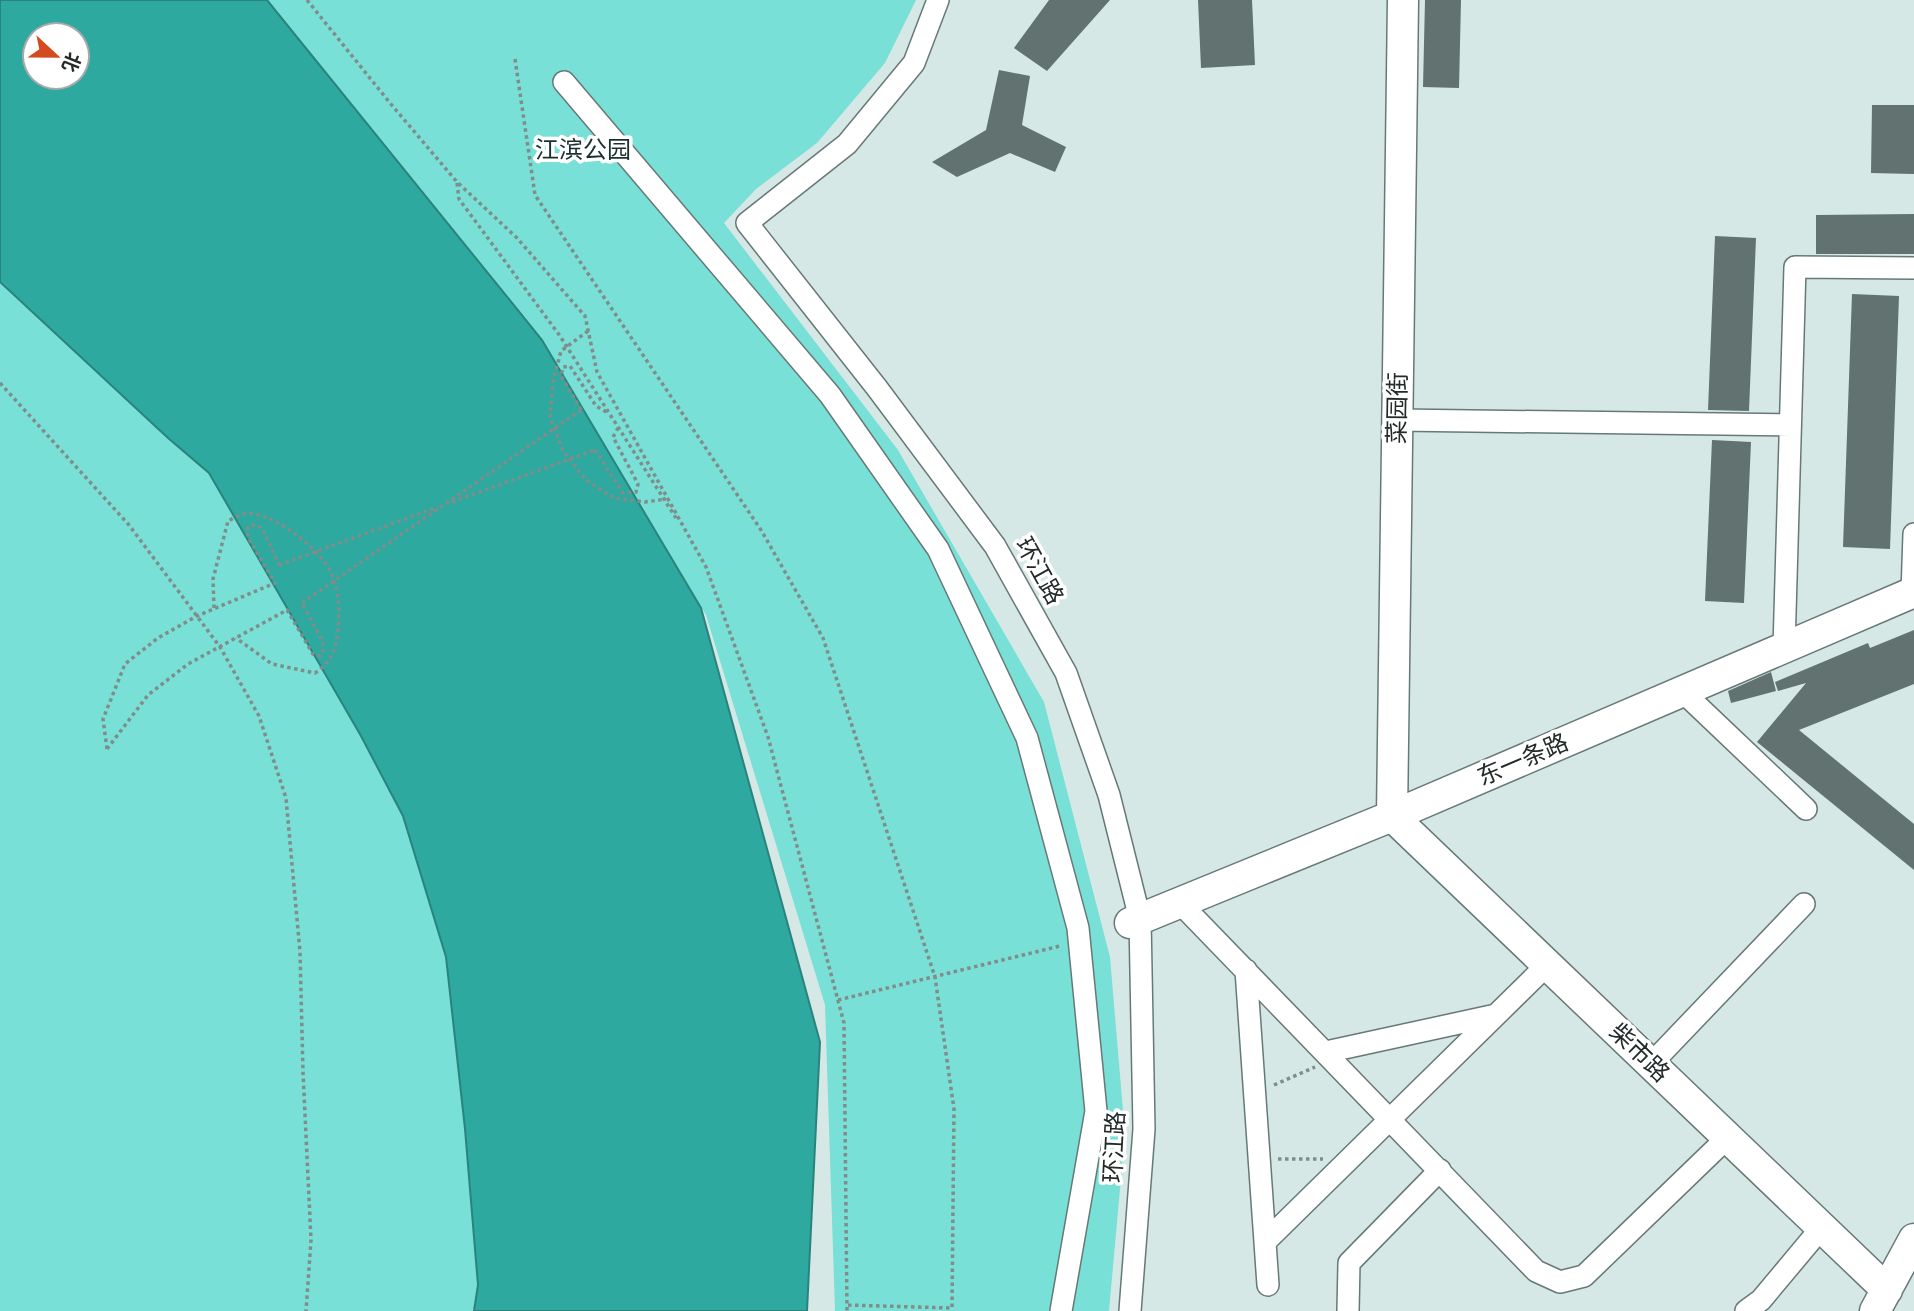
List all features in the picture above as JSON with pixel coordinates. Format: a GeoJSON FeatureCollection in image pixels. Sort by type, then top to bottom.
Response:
{"type":"FeatureCollection","features":[{"type":"Feature","properties":{"kind":"street","name":"环江路"},"geometry":{"type":"LineString","coordinates":[[938,0],[914,63],[847,144],[747,223],[877,388],[996,546],[1066,673],[1109,795],[1135,921],[1144,1129],[1130,1311]]}},
{"type":"Feature","properties":{"kind":"street","name":"菜园街"},"geometry":{"type":"LineString","coordinates":[[1392,816],[1403,0]]}},
{"type":"Feature","properties":{"kind":"street"},"geometry":{"type":"LineString","coordinates":[[564,82],[830,395],[938,549],[1027,738],[1078,929],[1096,1111],[1061,1311]]}},
{"type":"Feature","properties":{"kind":"street"},"geometry":{"type":"LineString","coordinates":[[1784,648],[1795,267],[1914,268]]}},
{"type":"Feature","properties":{"kind":"street"},"geometry":{"type":"LineString","coordinates":[[1398,420],[1790,425]]}},
{"type":"Feature","properties":{"kind":"street"},"geometry":{"type":"LineString","coordinates":[[1913,592],[1914,534]]}},
{"type":"Feature","properties":{"kind":"street","name":"东一条路"},"geometry":{"type":"LineString","coordinates":[[1135,921],[1392,816],[1913,592]]}},
{"type":"Feature","properties":{"kind":"street"},"geometry":{"type":"LineString","coordinates":[[1682,692],[1806,808]]}},
{"type":"Feature","properties":{"kind":"street","name":"柴市路"},"geometry":{"type":"LineString","coordinates":[[1392,816],[1822,1227],[1881,1300]]}},
{"type":"Feature","properties":{"kind":"street"},"geometry":{"type":"LineString","coordinates":[[1180,903],[1536,1271],[1559,1282],[1584,1276],[1727,1137]]}},
{"type":"Feature","properties":{"kind":"street"},"geometry":{"type":"LineString","coordinates":[[1651,1064],[1804,904]]}},
{"type":"Feature","properties":{"kind":"street"},"geometry":{"type":"LineString","coordinates":[[1266,1241],[1547,965]]}},
{"type":"Feature","properties":{"kind":"street"},"geometry":{"type":"LineString","coordinates":[[1246,970],[1268,1285]]}},
{"type":"Feature","properties":{"kind":"street"},"geometry":{"type":"LineString","coordinates":[[1330,1056],[1496,1015]]}},
{"type":"Feature","properties":{"kind":"street"},"geometry":{"type":"LineString","coordinates":[[1348,1311],[1349,1263],[1440,1170]]}},
{"type":"Feature","properties":{"kind":"street"},"geometry":{"type":"LineString","coordinates":[[1746,1311],[1761,1300],[1822,1227]]}},
{"type":"Feature","properties":{"kind":"street"},"geometry":{"type":"LineString","coordinates":[[1881,1300],[1914,1239]]}},
{"type":"Feature","properties":{"kind":"path"},"geometry":{"type":"LineString","coordinates":[[307,0],[457,182],[517,239],[585,316],[597,372],[706,567],[768,737],[844,1023],[847,1311]]}},
{"type":"Feature","properties":{"kind":"path"},"geometry":{"type":"LineString","coordinates":[[515,59],[535,195],[761,530],[824,638],[935,976],[954,1109],[952,1308],[848,1305]]}},
{"type":"Feature","properties":{"kind":"path"},"geometry":{"type":"LineString","coordinates":[[457,182],[459,199],[559,336],[698,552]]}},
{"type":"Feature","properties":{"kind":"path"},"geometry":{"type":"LineString","coordinates":[[588,331],[561,351],[552,382],[550,417],[563,451],[586,480],[614,498],[645,502],[668,499]]}},
{"type":"Feature","properties":{"kind":"path"},"geometry":{"type":"LineString","coordinates":[[610,414],[596,406],[570,366],[563,367],[561,376],[581,410],[444,505],[302,603],[322,640],[324,649],[320,656],[313,654],[287,610],[188,664],[148,695],[107,749],[103,719],[125,664],[158,638],[197,615],[275,583],[248,537],[247,529],[250,524],[258,525],[265,534],[279,565],[444,505],[595,450],[624,493],[636,492],[638,484],[613,437],[618,428]]}},
{"type":"Feature","properties":{"kind":"path"},"geometry":{"type":"LineString","coordinates":[[0,383],[129,525],[220,647],[259,716],[286,797],[300,953],[311,1240],[306,1311]]}},
{"type":"Feature","properties":{"kind":"path"},"geometry":{"type":"LineString","coordinates":[[214,608],[213,579],[228,521],[244,513],[277,521],[309,543],[331,572],[340,604],[337,643],[329,663],[315,673],[272,664],[236,638]]}},
{"type":"Feature","properties":{"kind":"path"},"geometry":{"type":"LineString","coordinates":[[838,1000],[1079,942]]}},
{"type":"Feature","properties":{"kind":"path"},"geometry":{"type":"LineString","coordinates":[[1255,1093],[1330,1056]]}},
{"type":"Feature","properties":{"kind":"path"},"geometry":{"type":"LineString","coordinates":[[1260,1159],[1349,1159]]}},
{"type":"Feature","properties":{"kind":"green space","name":"江滨公园"},"geometry":{"type":"Polygon","coordinates":[[[267,0],[916,0],[885,63],[817,143],[756,189],[724,223],[898,450],[1044,702],[1110,957],[1125,1134],[1109,1311],[835,1311],[825,1005],[706,615],[542,340],[267,0]]]}},
{"type":"Feature","properties":{"kind":"green space"},"geometry":{"type":"Polygon","coordinates":[[[0,282],[209,473],[361,736],[403,816],[446,957],[465,1129],[478,1285],[474,1311],[0,1311],[0,282]]]}},
{"type":"Feature","properties":{"kind":"shaded area"},"geometry":{"type":"Polygon","coordinates":[[[0,0],[267,0],[542,340],[701,608],[820,1042],[807,1311],[474,1311],[478,1285],[465,1129],[446,957],[403,816],[361,736],[209,473],[0,282],[0,0]]]}},
{"type":"Feature","properties":{"kind":"building"},"geometry":{"type":"Polygon","coordinates":[[[1049,0],[1110,0],[1047,71],[1014,48],[1049,0]]]}},
{"type":"Feature","properties":{"kind":"building"},"geometry":{"type":"Polygon","coordinates":[[[1198,0],[1252,0],[1255,65],[1201,68],[1198,0]]]}},
{"type":"Feature","properties":{"kind":"building"},"geometry":{"type":"Polygon","coordinates":[[[1425,0],[1461,0],[1459,88],[1423,87],[1425,0]]]}},
{"type":"Feature","properties":{"kind":"building"},"geometry":{"type":"Polygon","coordinates":[[[999,70],[1030,76],[1022,125],[1066,147],[1055,172],[1010,153],[957,177],[932,162],[986,130],[999,70]]]}},
{"type":"Feature","properties":{"kind":"building"},"geometry":{"type":"Polygon","coordinates":[[[1872,105],[1914,105],[1914,174],[1871,173],[1872,105]]]}},
{"type":"Feature","properties":{"kind":"building"},"geometry":{"type":"Polygon","coordinates":[[[1914,214],[1914,254],[1816,254],[1816,215],[1914,214]]]}},
{"type":"Feature","properties":{"kind":"building"},"geometry":{"type":"Polygon","coordinates":[[[1715,236],[1756,238],[1749,411],[1708,410],[1715,236]]]}},
{"type":"Feature","properties":{"kind":"building"},"geometry":{"type":"Polygon","coordinates":[[[1852,294],[1899,296],[1890,549],[1843,547],[1852,294]]]}},
{"type":"Feature","properties":{"kind":"building"},"geometry":{"type":"Polygon","coordinates":[[[1712,440],[1751,442],[1744,603],[1705,601],[1712,440]]]}},
{"type":"Feature","properties":{"kind":"building"},"geometry":{"type":"Polygon","coordinates":[[[1914,630],[1914,684],[1799,730],[1914,824],[1914,870],[1757,742],[1806,683],[1778,691],[1775,682],[1868,643],[1870,648],[1914,630]]]}},
{"type":"Feature","properties":{"kind":"building"},"geometry":{"type":"Polygon","coordinates":[[[1771,672],[1776,691],[1731,703],[1728,691],[1771,672]]]}}]}
